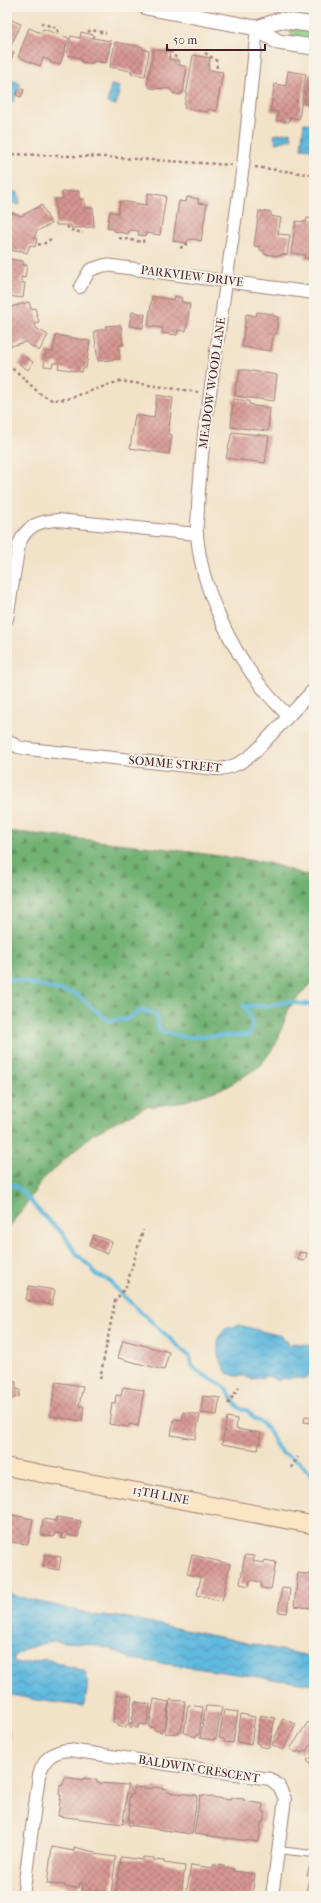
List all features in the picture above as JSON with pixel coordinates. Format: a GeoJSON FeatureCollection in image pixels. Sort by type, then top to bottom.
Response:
{"type":"FeatureCollection","features":[{"type":"Feature","properties":{"kind":"main road","name":"13TH LINE"},"geometry":{"type":"LineString","coordinates":[[7,1467],[314,1525]]}},
{"type":"Feature","properties":{"kind":"street"},"geometry":{"type":"LineString","coordinates":[[146,7],[257,28],[278,42],[314,47]]}},
{"type":"Feature","properties":{"kind":"street"},"geometry":{"type":"LineString","coordinates":[[257,28],[280,20],[314,25]]}},
{"type":"Feature","properties":{"kind":"street","name":"MEADOW WOOD LANE"},"geometry":{"type":"LineString","coordinates":[[257,28],[243,166],[210,394],[200,479],[197,534],[204,570],[214,603],[228,634],[245,663],[265,691],[288,716]]}},
{"type":"Feature","properties":{"kind":"street","name":"PARKVIEW DRIVE"},"geometry":{"type":"LineString","coordinates":[[80,287],[90,270],[105,265],[227,280],[314,293]]}},
{"type":"Feature","properties":{"kind":"street"},"geometry":{"type":"LineString","coordinates":[[7,619],[19,544],[24,533],[36,523],[58,520],[197,534]]}},
{"type":"Feature","properties":{"kind":"street","name":"SOMME STREET"},"geometry":{"type":"LineString","coordinates":[[7,740],[18,747],[28,749],[225,769],[246,760],[314,689]]}},
{"type":"Feature","properties":{"kind":"street","name":"BALDWIN CRESCENT"},"geometry":{"type":"LineString","coordinates":[[23,1896],[40,1775],[43,1764],[47,1758],[54,1753],[69,1750],[270,1780],[279,1786],[285,1799],[272,1896]]}},
{"type":"Feature","properties":{"kind":"lane"},"geometry":{"type":"LineString","coordinates":[[278,1850],[314,1854]]}},
{"type":"Feature","properties":{"kind":"path"},"geometry":{"type":"LineString","coordinates":[[41,23],[57,28],[58,33]]}},
{"type":"Feature","properties":{"kind":"path"},"geometry":{"type":"LineString","coordinates":[[88,32],[91,30],[106,33]]}},
{"type":"Feature","properties":{"kind":"path"},"geometry":{"type":"LineString","coordinates":[[165,48],[170,50],[177,59]]}},
{"type":"Feature","properties":{"kind":"path"},"geometry":{"type":"LineString","coordinates":[[205,54],[216,60],[217,68]]}},
{"type":"Feature","properties":{"kind":"path"},"geometry":{"type":"LineString","coordinates":[[7,154],[104,157],[243,166],[314,175]]}},
{"type":"Feature","properties":{"kind":"path"},"geometry":{"type":"LineString","coordinates":[[67,226],[70,230],[83,233]]}},
{"type":"Feature","properties":{"kind":"path"},"geometry":{"type":"LineString","coordinates":[[119,238],[143,242],[144,237]]}},
{"type":"Feature","properties":{"kind":"path"},"geometry":{"type":"LineString","coordinates":[[38,244],[42,245],[51,239]]}},
{"type":"Feature","properties":{"kind":"path"},"geometry":{"type":"LineString","coordinates":[[180,248],[191,242]]}},
{"type":"Feature","properties":{"kind":"path"},"geometry":{"type":"LineString","coordinates":[[7,366],[16,371],[39,393],[52,400],[67,399],[120,381],[210,394]]}},
{"type":"Feature","properties":{"kind":"path"},"geometry":{"type":"LineString","coordinates":[[100,1379],[115,1301],[126,1287],[143,1230]]}},
{"type":"Feature","properties":{"kind":"path"},"geometry":{"type":"LineString","coordinates":[[228,1404],[239,1387]]}},
{"type":"Feature","properties":{"kind":"path"},"geometry":{"type":"LineString","coordinates":[[291,1468],[298,1457]]}},
{"type":"Feature","properties":{"kind":"green space"},"geometry":{"type":"Polygon","coordinates":[[[292,29],[314,30],[314,42],[292,37],[292,29]]]}},
{"type":"Feature","properties":{"kind":"green space"},"geometry":{"type":"Polygon","coordinates":[[[7,831],[162,848],[269,863],[314,878],[314,982],[306,988],[289,1008],[276,1044],[260,1066],[227,1087],[179,1103],[146,1107],[93,1134],[43,1179],[10,1227],[7,1227],[7,831]]]}},
{"type":"Feature","properties":{"kind":"water"},"geometry":{"type":"Polygon","coordinates":[[[13,79],[21,84],[13,102],[7,99],[7,91],[13,79]]]}},
{"type":"Feature","properties":{"kind":"water"},"geometry":{"type":"Polygon","coordinates":[[[111,85],[120,87],[116,105],[107,103],[111,85]]]}},
{"type":"Feature","properties":{"kind":"water"},"geometry":{"type":"Polygon","coordinates":[[[304,123],[314,124],[311,149],[301,148],[304,123]]]}},
{"type":"Feature","properties":{"kind":"water"},"geometry":{"type":"Polygon","coordinates":[[[290,132],[292,139],[276,143],[274,135],[290,132]]]}},
{"type":"Feature","properties":{"kind":"water"},"geometry":{"type":"Polygon","coordinates":[[[9,189],[18,193],[20,202],[18,205],[13,203],[7,204],[7,190],[9,189]]]}},
{"type":"Feature","properties":{"kind":"water"},"geometry":{"type":"Polygon","coordinates":[[[239,1325],[281,1336],[283,1340],[287,1341],[289,1346],[293,1343],[314,1346],[314,1371],[304,1379],[293,1377],[289,1379],[283,1378],[277,1381],[269,1376],[251,1379],[227,1373],[218,1356],[218,1338],[225,1329],[239,1325]]]}},
{"type":"Feature","properties":{"kind":"water"},"geometry":{"type":"Polygon","coordinates":[[[8,1591],[15,1596],[99,1616],[119,1616],[314,1657],[314,1685],[131,1659],[108,1648],[79,1643],[52,1641],[25,1649],[14,1657],[14,1662],[20,1664],[46,1659],[84,1671],[87,1678],[87,1688],[83,1706],[36,1700],[7,1694],[8,1591]]]}},
{"type":"Feature","properties":{"kind":"building"},"geometry":{"type":"Polygon","coordinates":[[[7,18],[21,24],[9,50],[14,52],[9,64],[7,63],[7,18]]]}},
{"type":"Feature","properties":{"kind":"building"},"geometry":{"type":"Polygon","coordinates":[[[29,28],[41,33],[43,29],[69,38],[60,64],[50,63],[51,61],[43,58],[40,66],[18,57],[29,28]]]}},
{"type":"Feature","properties":{"kind":"building"},"geometry":{"type":"Polygon","coordinates":[[[81,32],[94,35],[93,38],[111,41],[106,63],[93,61],[93,63],[82,62],[80,58],[67,55],[71,36],[80,38],[81,32]]]}},
{"type":"Feature","properties":{"kind":"building"},"geometry":{"type":"Polygon","coordinates":[[[115,42],[143,47],[142,49],[149,51],[145,76],[131,74],[132,71],[110,67],[115,42]]]}},
{"type":"Feature","properties":{"kind":"building"},"geometry":{"type":"Polygon","coordinates":[[[154,49],[170,52],[169,59],[180,61],[179,65],[187,67],[183,92],[179,95],[173,93],[170,89],[150,88],[147,84],[154,49]]]}},
{"type":"Feature","properties":{"kind":"building"},"geometry":{"type":"Polygon","coordinates":[[[193,55],[210,58],[208,70],[223,72],[216,111],[207,109],[207,112],[184,108],[193,55]]]}},
{"type":"Feature","properties":{"kind":"building"},"geometry":{"type":"Polygon","coordinates":[[[288,71],[306,74],[299,119],[290,117],[289,122],[277,120],[278,112],[270,111],[275,84],[286,86],[288,71]]]}},
{"type":"Feature","properties":{"kind":"building"},"geometry":{"type":"Polygon","coordinates":[[[308,77],[314,78],[314,105],[304,104],[308,77]]]}},
{"type":"Feature","properties":{"kind":"building"},"geometry":{"type":"Polygon","coordinates":[[[19,88],[24,90],[21,97],[16,95],[19,88]]]}},
{"type":"Feature","properties":{"kind":"building"},"geometry":{"type":"Polygon","coordinates":[[[79,191],[79,199],[84,199],[85,208],[93,208],[94,227],[71,228],[71,225],[56,225],[55,199],[63,199],[62,192],[79,191]]]}},
{"type":"Feature","properties":{"kind":"building"},"geometry":{"type":"Polygon","coordinates":[[[148,193],[166,196],[160,235],[146,233],[146,236],[138,235],[139,231],[129,230],[128,234],[107,228],[110,211],[118,213],[120,201],[146,205],[148,193]]]}},
{"type":"Feature","properties":{"kind":"building"},"geometry":{"type":"Polygon","coordinates":[[[187,197],[199,199],[198,203],[207,204],[201,241],[193,239],[188,240],[187,243],[173,241],[179,201],[186,202],[187,197]]]}},
{"type":"Feature","properties":{"kind":"building"},"geometry":{"type":"Polygon","coordinates":[[[42,205],[51,224],[37,231],[34,238],[37,239],[35,247],[30,245],[27,253],[19,250],[19,252],[7,249],[7,211],[21,216],[42,205]]]}},
{"type":"Feature","properties":{"kind":"building"},"geometry":{"type":"Polygon","coordinates":[[[259,211],[271,212],[271,216],[281,218],[278,234],[290,235],[287,255],[281,254],[280,256],[264,254],[264,251],[260,250],[260,247],[254,246],[259,211]]]}},
{"type":"Feature","properties":{"kind":"building"},"geometry":{"type":"Polygon","coordinates":[[[307,218],[314,219],[314,260],[304,258],[305,255],[291,253],[296,221],[306,222],[307,218]]]}},
{"type":"Feature","properties":{"kind":"building"},"geometry":{"type":"Polygon","coordinates":[[[7,259],[23,261],[23,265],[27,265],[25,278],[21,277],[21,282],[25,283],[23,298],[7,296],[7,259]]]}},
{"type":"Feature","properties":{"kind":"building"},"geometry":{"type":"Polygon","coordinates":[[[152,296],[174,300],[175,296],[182,298],[181,302],[190,304],[186,331],[178,330],[177,335],[162,333],[163,328],[148,326],[152,296]]]}},
{"type":"Feature","properties":{"kind":"building"},"geometry":{"type":"Polygon","coordinates":[[[29,302],[31,309],[35,308],[39,323],[35,324],[36,328],[48,335],[39,351],[25,342],[11,346],[9,337],[7,338],[7,308],[29,302]]]}},
{"type":"Feature","properties":{"kind":"building"},"geometry":{"type":"Polygon","coordinates":[[[132,312],[145,314],[143,328],[129,326],[132,312]]]}},
{"type":"Feature","properties":{"kind":"building"},"geometry":{"type":"Polygon","coordinates":[[[257,312],[273,314],[273,316],[278,317],[276,334],[273,334],[271,351],[242,347],[246,314],[256,316],[257,312]]]}},
{"type":"Feature","properties":{"kind":"building"},"geometry":{"type":"Polygon","coordinates":[[[121,325],[123,345],[119,345],[120,359],[98,361],[94,331],[106,329],[105,326],[121,325]]]}},
{"type":"Feature","properties":{"kind":"building"},"geometry":{"type":"Polygon","coordinates":[[[56,335],[90,341],[86,368],[83,368],[82,372],[58,368],[59,363],[53,363],[52,367],[44,366],[46,351],[53,352],[56,335]]]}},
{"type":"Feature","properties":{"kind":"building"},"geometry":{"type":"Polygon","coordinates":[[[24,357],[33,362],[28,370],[19,364],[24,357]]]}},
{"type":"Feature","properties":{"kind":"building"},"geometry":{"type":"Polygon","coordinates":[[[240,369],[277,375],[274,401],[235,396],[236,382],[238,382],[240,369]]]}},
{"type":"Feature","properties":{"kind":"building"},"geometry":{"type":"Polygon","coordinates":[[[157,395],[173,398],[168,434],[172,435],[169,454],[130,448],[135,415],[154,418],[157,395]]]}},
{"type":"Feature","properties":{"kind":"building"},"geometry":{"type":"Polygon","coordinates":[[[233,399],[249,401],[249,404],[253,406],[270,408],[268,431],[231,427],[233,399]]]}},
{"type":"Feature","properties":{"kind":"building"},"geometry":{"type":"Polygon","coordinates":[[[232,432],[269,436],[265,463],[226,458],[232,432]]]}},
{"type":"Feature","properties":{"kind":"building"},"geometry":{"type":"Polygon","coordinates":[[[94,1235],[112,1242],[107,1254],[89,1246],[94,1235]]]}},
{"type":"Feature","properties":{"kind":"building"},"geometry":{"type":"Polygon","coordinates":[[[299,1252],[307,1253],[305,1261],[298,1260],[299,1252]]]}},
{"type":"Feature","properties":{"kind":"building"},"geometry":{"type":"Polygon","coordinates":[[[29,1286],[55,1290],[52,1305],[26,1300],[29,1286]]]}},
{"type":"Feature","properties":{"kind":"building"},"geometry":{"type":"Polygon","coordinates":[[[123,1340],[169,1352],[164,1370],[118,1358],[123,1340]]]}},
{"type":"Feature","properties":{"kind":"building"},"geometry":{"type":"Polygon","coordinates":[[[7,1381],[16,1382],[16,1389],[20,1390],[19,1397],[7,1399],[7,1381]]]}},
{"type":"Feature","properties":{"kind":"building"},"geometry":{"type":"Polygon","coordinates":[[[56,1382],[83,1386],[79,1406],[84,1406],[82,1421],[50,1416],[56,1382]]]}},
{"type":"Feature","properties":{"kind":"building"},"geometry":{"type":"Polygon","coordinates":[[[123,1387],[144,1390],[138,1426],[129,1424],[128,1427],[109,1424],[112,1403],[115,1403],[116,1395],[121,1396],[123,1387]]]}},
{"type":"Feature","properties":{"kind":"building"},"geometry":{"type":"Polygon","coordinates":[[[203,1396],[220,1398],[217,1415],[201,1413],[203,1396]]]}},
{"type":"Feature","properties":{"kind":"building"},"geometry":{"type":"Polygon","coordinates":[[[183,1412],[200,1415],[195,1439],[171,1435],[174,1419],[182,1420],[183,1412]]]}},
{"type":"Feature","properties":{"kind":"building"},"geometry":{"type":"Polygon","coordinates":[[[305,1416],[313,1417],[312,1423],[304,1422],[305,1416]]]}},
{"type":"Feature","properties":{"kind":"building"},"geometry":{"type":"Polygon","coordinates":[[[227,1417],[237,1419],[236,1429],[261,1433],[258,1450],[222,1444],[227,1417]]]}},
{"type":"Feature","properties":{"kind":"building"},"geometry":{"type":"Polygon","coordinates":[[[7,1514],[33,1519],[28,1544],[7,1542],[7,1514]]]}},
{"type":"Feature","properties":{"kind":"building"},"geometry":{"type":"Polygon","coordinates":[[[57,1517],[81,1521],[78,1537],[66,1535],[66,1539],[61,1538],[62,1534],[55,1533],[54,1537],[41,1535],[43,1519],[56,1521],[57,1517]]]}},
{"type":"Feature","properties":{"kind":"building"},"geometry":{"type":"Polygon","coordinates":[[[45,1554],[61,1557],[59,1570],[43,1567],[45,1554]]]}},
{"type":"Feature","properties":{"kind":"building"},"geometry":{"type":"Polygon","coordinates":[[[192,1555],[230,1564],[222,1601],[197,1595],[201,1577],[187,1574],[192,1555]]]}},
{"type":"Feature","properties":{"kind":"building"},"geometry":{"type":"Polygon","coordinates":[[[245,1555],[254,1556],[253,1561],[264,1563],[264,1560],[276,1562],[271,1589],[261,1588],[261,1582],[250,1580],[249,1586],[240,1584],[245,1555]]]}},
{"type":"Feature","properties":{"kind":"building"},"geometry":{"type":"Polygon","coordinates":[[[298,1573],[314,1575],[312,1608],[294,1606],[298,1573]]]}},
{"type":"Feature","properties":{"kind":"building"},"geometry":{"type":"Polygon","coordinates":[[[282,1588],[290,1589],[287,1613],[278,1612],[282,1588]]]}},
{"type":"Feature","properties":{"kind":"building"},"geometry":{"type":"Polygon","coordinates":[[[117,1694],[132,1696],[128,1725],[126,1725],[125,1728],[118,1726],[118,1723],[113,1722],[117,1694]]]}},
{"type":"Feature","properties":{"kind":"building"},"geometry":{"type":"Polygon","coordinates":[[[154,1699],[169,1702],[164,1729],[162,1729],[162,1732],[149,1727],[154,1699]]]}},
{"type":"Feature","properties":{"kind":"building"},"geometry":{"type":"Polygon","coordinates":[[[170,1700],[185,1701],[181,1732],[178,1732],[178,1734],[165,1733],[170,1700]]]}},
{"type":"Feature","properties":{"kind":"building"},"geometry":{"type":"Polygon","coordinates":[[[135,1702],[150,1704],[147,1725],[139,1724],[138,1728],[130,1727],[135,1702]]]}},
{"type":"Feature","properties":{"kind":"building"},"geometry":{"type":"Polygon","coordinates":[[[188,1705],[203,1707],[199,1735],[196,1735],[196,1737],[184,1733],[188,1705]]]}},
{"type":"Feature","properties":{"kind":"building"},"geometry":{"type":"Polygon","coordinates":[[[206,1706],[222,1707],[216,1739],[214,1738],[214,1740],[200,1738],[206,1706]]]}},
{"type":"Feature","properties":{"kind":"building"},"geometry":{"type":"Polygon","coordinates":[[[224,1710],[238,1712],[233,1743],[224,1742],[224,1739],[219,1738],[224,1710]]]}},
{"type":"Feature","properties":{"kind":"building"},"geometry":{"type":"Polygon","coordinates":[[[241,1714],[255,1717],[251,1745],[237,1742],[241,1714]]]}},
{"type":"Feature","properties":{"kind":"building"},"geometry":{"type":"Polygon","coordinates":[[[261,1715],[275,1718],[269,1748],[259,1746],[259,1744],[256,1743],[261,1715]]]}},
{"type":"Feature","properties":{"kind":"building"},"geometry":{"type":"Polygon","coordinates":[[[283,1719],[296,1724],[283,1750],[272,1745],[283,1719]]]}},
{"type":"Feature","properties":{"kind":"building"},"geometry":{"type":"Polygon","coordinates":[[[308,1722],[314,1726],[314,1740],[307,1751],[304,1750],[302,1753],[298,1751],[296,1753],[290,1749],[308,1722]]]}},
{"type":"Feature","properties":{"kind":"building"},"geometry":{"type":"Polygon","coordinates":[[[7,1726],[9,1726],[8,1732],[10,1732],[9,1740],[7,1740],[7,1726]]]}},
{"type":"Feature","properties":{"kind":"building"},"geometry":{"type":"Polygon","coordinates":[[[314,1756],[314,1771],[307,1760],[314,1756]]]}},
{"type":"Feature","properties":{"kind":"building"},"geometry":{"type":"Polygon","coordinates":[[[65,1777],[83,1780],[83,1778],[97,1780],[97,1783],[128,1785],[123,1824],[58,1816],[61,1795],[59,1795],[60,1784],[63,1785],[65,1777]]]}},
{"type":"Feature","properties":{"kind":"building"},"geometry":{"type":"Polygon","coordinates":[[[134,1787],[153,1789],[153,1787],[167,1789],[166,1792],[197,1795],[192,1834],[128,1825],[130,1805],[128,1805],[130,1794],[133,1794],[134,1787]]]}},
{"type":"Feature","properties":{"kind":"building"},"geometry":{"type":"Polygon","coordinates":[[[200,1795],[230,1800],[231,1798],[244,1799],[244,1801],[263,1804],[262,1811],[265,1812],[263,1823],[261,1822],[259,1842],[194,1834],[200,1795]]]}},
{"type":"Feature","properties":{"kind":"building"},"geometry":{"type":"Polygon","coordinates":[[[52,1847],[74,1851],[74,1847],[95,1852],[94,1854],[116,1857],[111,1893],[95,1889],[94,1893],[82,1891],[83,1883],[80,1883],[79,1888],[65,1887],[65,1885],[47,1884],[52,1847]]]}},
{"type":"Feature","properties":{"kind":"building"},"geometry":{"type":"Polygon","coordinates":[[[121,1857],[143,1860],[143,1857],[154,1858],[154,1860],[164,1861],[164,1863],[185,1866],[181,1896],[152,1896],[153,1893],[150,1892],[149,1896],[116,1894],[121,1857]]]}},
{"type":"Feature","properties":{"kind":"building"},"geometry":{"type":"Polygon","coordinates":[[[311,1862],[314,1862],[314,1876],[307,1875],[311,1862]]]}},
{"type":"Feature","properties":{"kind":"building"},"geometry":{"type":"Polygon","coordinates":[[[191,1865],[213,1868],[213,1865],[224,1866],[224,1868],[234,1869],[233,1871],[255,1874],[252,1896],[186,1896],[191,1865]]]}},
{"type":"Feature","properties":{"kind":"building"},"geometry":{"type":"Polygon","coordinates":[[[309,1879],[314,1880],[314,1894],[306,1893],[309,1879]]]}},
{"type":"Feature","properties":{"kind":"waterway"},"geometry":{"type":"LineString","coordinates":[[7,978],[76,994],[108,1020],[125,1020],[143,1010],[157,1015],[159,1031],[185,1037],[249,1035],[252,1027],[252,1020],[244,1006],[267,1006],[287,1002],[314,1005]]}},
{"type":"Feature","properties":{"kind":"waterway"},"geometry":{"type":"LineString","coordinates":[[7,1182],[20,1189],[41,1213],[64,1235],[77,1255],[92,1268],[96,1275],[109,1280],[118,1291],[190,1357],[191,1364],[194,1369],[204,1376],[216,1381],[226,1389],[239,1408],[247,1410],[271,1433],[274,1443],[282,1453],[300,1462],[314,1479]]}}]}
